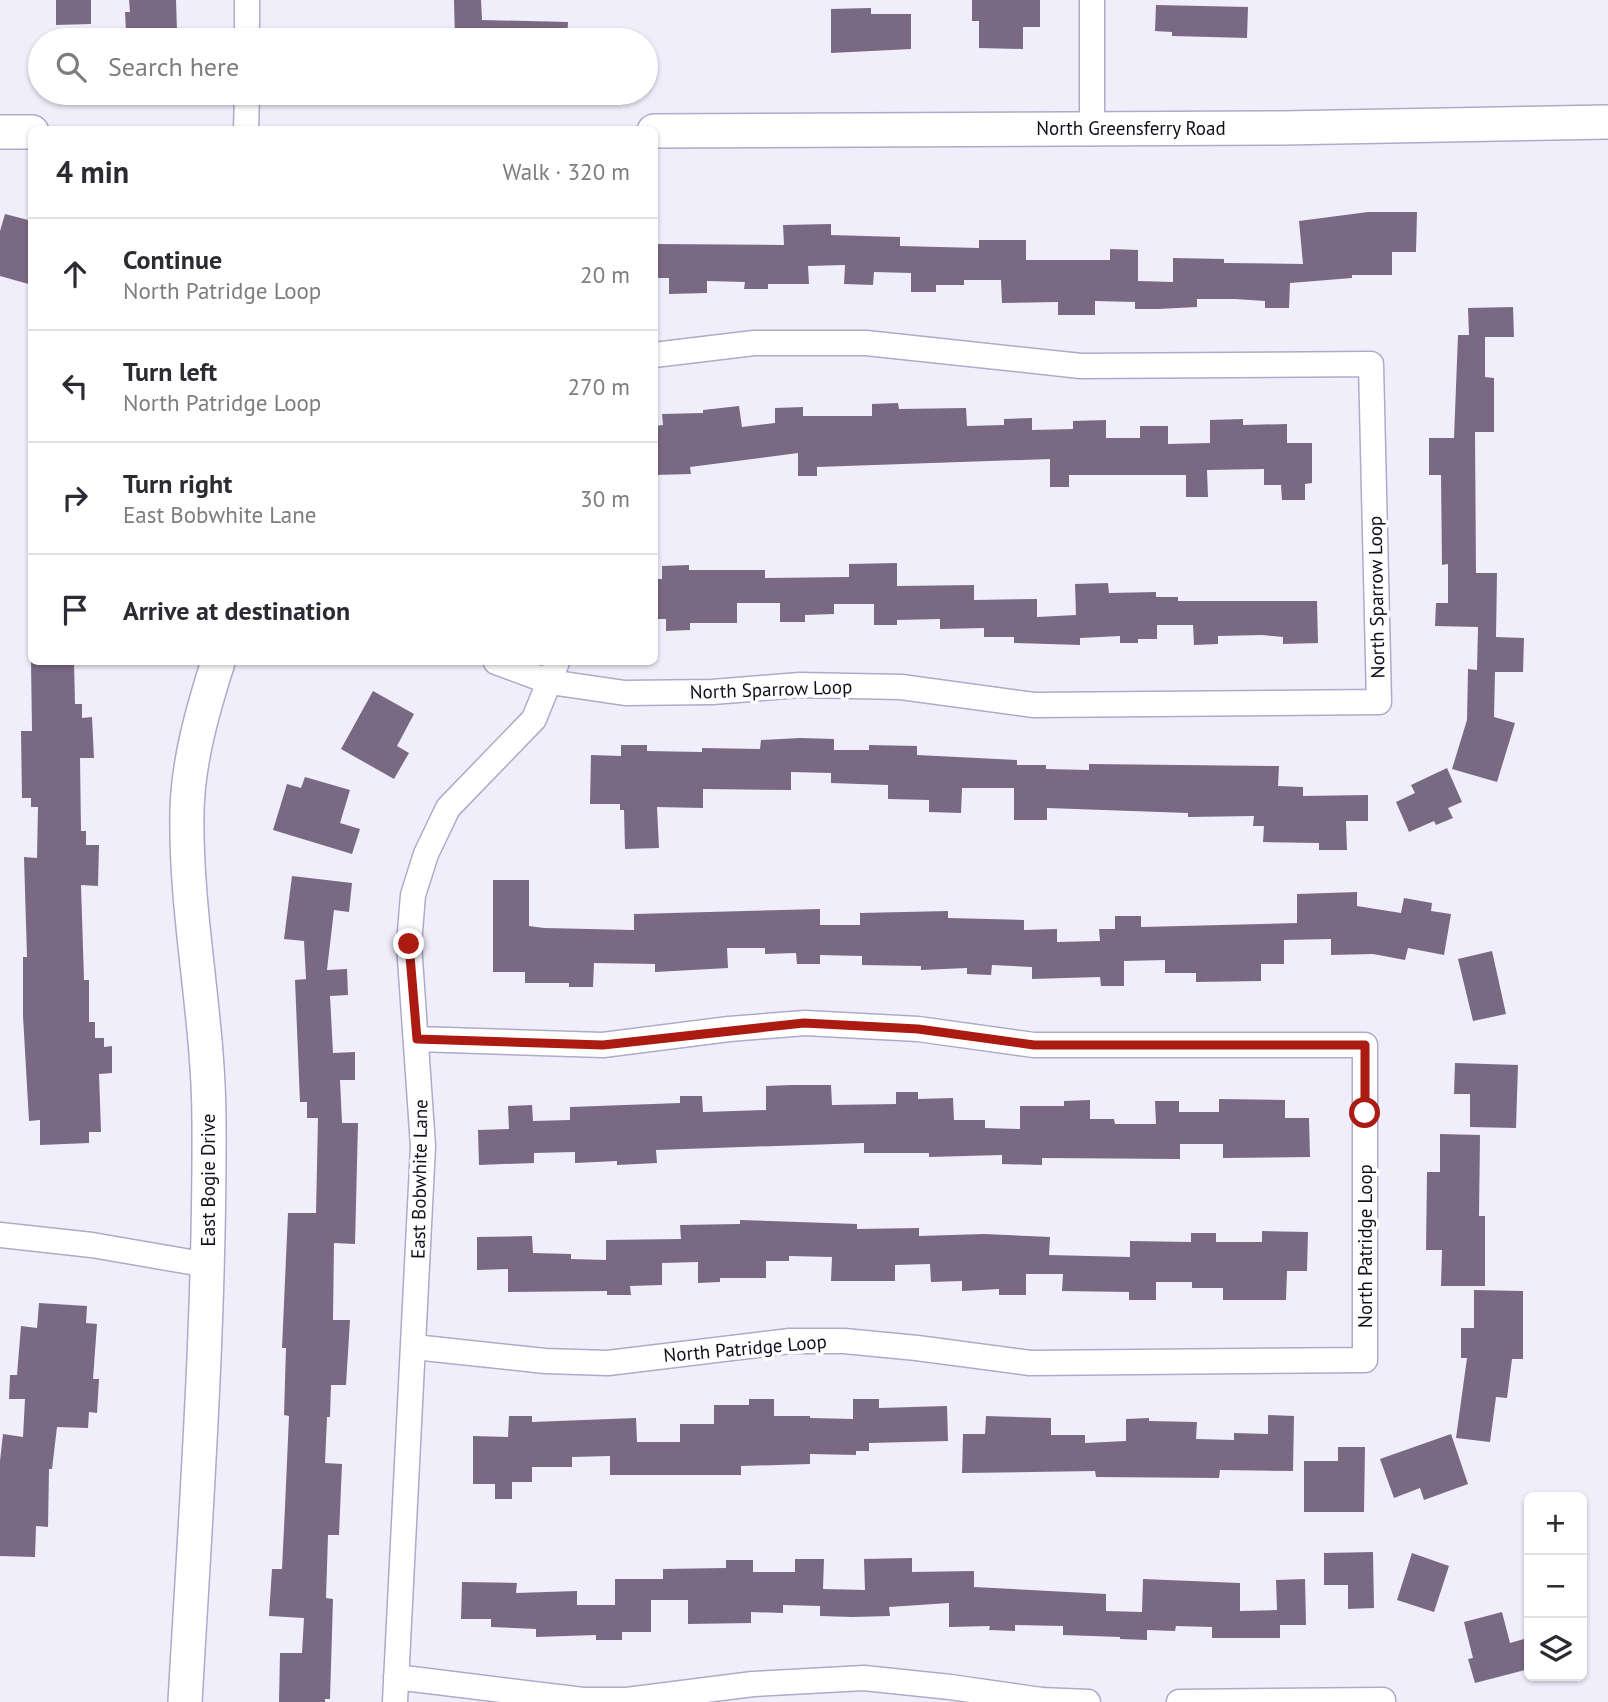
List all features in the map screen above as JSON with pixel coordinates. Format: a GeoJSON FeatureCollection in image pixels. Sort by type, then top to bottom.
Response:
{"type":"FeatureCollection","features":[{"type":"Feature","properties":{"kind":"street"},"geometry":{"type":"LineString","coordinates":[[247,0],[247,28]]}},
{"type":"Feature","properties":{"kind":"street"},"geometry":{"type":"LineString","coordinates":[[1093,0],[1093,127]]}},
{"type":"Feature","properties":{"kind":"street"},"geometry":{"type":"LineString","coordinates":[[246,126],[247,105]]}},
{"type":"Feature","properties":{"kind":"street","name":"North Greensferry Road"},"geometry":{"type":"LineString","coordinates":[[658,131],[1282,128],[1608,122]]}},
{"type":"Feature","properties":{"kind":"street"},"geometry":{"type":"LineString","coordinates":[[0,132],[28,132]]}},
{"type":"Feature","properties":{"kind":"street","name":"North Sparrow Loop"},"geometry":{"type":"LineString","coordinates":[[513,665],[554,672],[625,693],[712,692],[800,685],[901,687],[1034,705],[1379,702],[1371,364],[1081,366],[866,344],[754,344],[658,355]]}},
{"type":"Feature","properties":{"kind":"street","name":"East Bogie Drive"},"geometry":{"type":"LineString","coordinates":[[185,1702],[208,1265],[209,1118],[187,810],[201,717],[217,665]]}},
{"type":"Feature","properties":{"kind":"street","name":"East Bobwhite Lane"},"geometry":{"type":"LineString","coordinates":[[395,1702],[423,1146],[409,944],[413,895],[426,854],[447,808],[534,719],[554,672]]}},
{"type":"Feature","properties":{"kind":"street","name":"North Patridge Loop"},"geometry":{"type":"LineString","coordinates":[[414,1347],[545,1360],[608,1363],[790,1341],[844,1341],[1030,1363],[1365,1360],[1365,1045],[1034,1045],[906,1028],[804,1023],[603,1045],[417,1039]]}},
{"type":"Feature","properties":{"kind":"street"},"geometry":{"type":"LineString","coordinates":[[0,1235],[92,1245],[208,1265]]}},
{"type":"Feature","properties":{"kind":"street"},"geometry":{"type":"LineString","coordinates":[[396,1677],[583,1700],[627,1700],[753,1684],[864,1678],[950,1686],[1041,1700],[1088,1702]]}},
{"type":"Feature","properties":{"kind":"street"},"geometry":{"type":"LineString","coordinates":[[1179,1702],[1383,1702]]}},
{"type":"Feature","properties":{"kind":"building"},"geometry":{"type":"Polygon","coordinates":[[[56,0],[91,0],[91,24],[56,25],[56,0]]]}},
{"type":"Feature","properties":{"kind":"building"},"geometry":{"type":"Polygon","coordinates":[[[129,0],[176,0],[177,28],[126,28],[125,12],[130,12],[129,0]]]}},
{"type":"Feature","properties":{"kind":"building"},"geometry":{"type":"Polygon","coordinates":[[[454,0],[481,0],[482,20],[568,22],[568,28],[455,28],[454,0]]]}},
{"type":"Feature","properties":{"kind":"building"},"geometry":{"type":"Polygon","coordinates":[[[972,0],[1040,0],[1040,27],[1023,27],[1023,49],[979,48],[979,21],[972,21],[972,0]]]}},
{"type":"Feature","properties":{"kind":"building"},"geometry":{"type":"Polygon","coordinates":[[[1156,5],[1248,7],[1247,38],[1172,36],[1172,32],[1155,31],[1156,5]]]}},
{"type":"Feature","properties":{"kind":"building"},"geometry":{"type":"Polygon","coordinates":[[[871,8],[871,14],[911,14],[911,49],[831,53],[831,9],[871,8]]]}},
{"type":"Feature","properties":{"kind":"building"},"geometry":{"type":"Polygon","coordinates":[[[1368,212],[1417,212],[1416,252],[1392,252],[1392,275],[1352,275],[1352,278],[1290,283],[1289,308],[1265,308],[1265,301],[1235,299],[1197,299],[1197,307],[1158,309],[1135,309],[1135,302],[1095,301],[1095,315],[1058,315],[1058,302],[1002,303],[1001,280],[964,280],[964,285],[936,285],[936,292],[911,292],[911,273],[874,272],[873,285],[844,284],[845,265],[808,266],[809,284],[768,284],[768,289],[744,289],[745,282],[707,281],[707,293],[669,294],[669,278],[658,278],[658,244],[784,245],[783,225],[831,224],[831,235],[900,237],[900,246],[979,248],[979,240],[1026,240],[1026,260],[1110,260],[1110,249],[1138,250],[1138,281],[1173,282],[1173,258],[1224,259],[1224,263],[1303,264],[1299,221],[1368,212]]]}},
{"type":"Feature","properties":{"kind":"building"},"geometry":{"type":"Polygon","coordinates":[[[5,214],[28,220],[28,284],[0,276],[0,231],[5,214]]]}},
{"type":"Feature","properties":{"kind":"building"},"geometry":{"type":"Polygon","coordinates":[[[1513,307],[1514,337],[1485,337],[1485,377],[1494,378],[1494,432],[1475,432],[1476,573],[1497,573],[1496,637],[1524,638],[1523,672],[1495,672],[1494,717],[1515,723],[1497,782],[1452,769],[1467,720],[1468,669],[1477,670],[1478,627],[1435,626],[1436,603],[1448,603],[1448,564],[1442,565],[1441,475],[1429,475],[1429,438],[1454,438],[1458,335],[1469,335],[1468,308],[1513,307]]]}},
{"type":"Feature","properties":{"kind":"building"},"geometry":{"type":"Polygon","coordinates":[[[898,403],[899,409],[966,408],[967,426],[1004,425],[1004,419],[1032,418],[1032,430],[1073,429],[1073,421],[1106,420],[1106,438],[1140,438],[1140,426],[1168,426],[1168,444],[1210,443],[1210,420],[1243,419],[1243,425],[1287,424],[1287,443],[1312,443],[1312,483],[1305,484],[1305,500],[1282,500],[1281,485],[1264,485],[1264,469],[1207,470],[1208,497],[1186,497],[1186,475],[1069,475],[1069,487],[1050,487],[1050,459],[817,467],[817,476],[798,476],[798,453],[690,467],[691,474],[658,475],[658,426],[663,425],[662,414],[703,413],[703,410],[739,406],[742,427],[775,423],[775,408],[803,407],[803,416],[872,416],[872,404],[898,403]]]}},
{"type":"Feature","properties":{"kind":"building"},"geometry":{"type":"Polygon","coordinates":[[[897,563],[897,586],[974,585],[974,600],[1037,599],[1037,617],[1076,615],[1075,584],[1108,583],[1109,593],[1156,592],[1156,597],[1178,597],[1178,601],[1317,601],[1318,643],[1283,644],[1283,637],[1262,635],[1218,636],[1218,644],[1194,645],[1193,625],[1157,625],[1157,639],[1138,639],[1138,643],[1120,643],[1120,636],[1080,638],[1080,645],[1014,643],[1014,637],[984,637],[984,628],[940,629],[940,619],[897,620],[897,625],[874,625],[874,604],[834,604],[834,614],[805,615],[805,622],[780,622],[780,603],[737,603],[737,623],[690,623],[690,630],[666,631],[666,619],[658,619],[658,579],[662,579],[662,566],[689,565],[689,570],[765,570],[765,578],[849,577],[849,564],[897,563]]]}},
{"type":"Feature","properties":{"kind":"building"},"geometry":{"type":"Polygon","coordinates":[[[31,665],[74,665],[75,704],[82,704],[82,718],[92,717],[94,758],[80,758],[81,831],[86,831],[86,845],[99,845],[98,886],[81,885],[84,980],[89,980],[89,1022],[95,1022],[95,1038],[104,1038],[104,1047],[112,1046],[112,1073],[99,1074],[101,1132],[89,1132],[89,1143],[40,1145],[40,1120],[29,1121],[23,1016],[23,957],[27,957],[24,857],[37,858],[38,807],[31,807],[31,798],[22,798],[21,731],[32,731],[31,665]]]}},
{"type":"Feature","properties":{"kind":"building"},"geometry":{"type":"Polygon","coordinates":[[[373,691],[414,714],[397,746],[409,753],[394,779],[341,749],[373,691]]]}},
{"type":"Feature","properties":{"kind":"building"},"geometry":{"type":"Polygon","coordinates":[[[834,739],[834,750],[869,750],[869,745],[917,746],[917,755],[1017,760],[1017,765],[1046,765],[1046,769],[1089,770],[1089,764],[1279,766],[1278,786],[1303,787],[1303,796],[1368,795],[1368,821],[1346,821],[1347,850],[1319,850],[1319,843],[1263,842],[1264,826],[1253,826],[1254,816],[1188,817],[1188,813],[1047,808],[1047,820],[1014,820],[1014,788],[962,788],[961,813],[929,812],[929,800],[888,799],[888,785],[831,783],[831,773],[791,772],[791,790],[703,789],[703,808],[657,807],[659,848],[625,849],[624,810],[620,810],[620,804],[590,804],[591,755],[621,756],[621,745],[647,745],[647,751],[702,752],[702,748],[760,749],[761,740],[834,739]]]}},
{"type":"Feature","properties":{"kind":"building"},"geometry":{"type":"Polygon","coordinates":[[[1447,768],[1462,802],[1448,808],[1453,818],[1436,825],[1434,821],[1409,832],[1396,802],[1415,793],[1411,785],[1447,768]]]}},
{"type":"Feature","properties":{"kind":"building"},"geometry":{"type":"Polygon","coordinates":[[[305,777],[350,790],[340,823],[360,829],[352,854],[273,830],[287,784],[301,788],[305,777]]]}},
{"type":"Feature","properties":{"kind":"building"},"geometry":{"type":"Polygon","coordinates":[[[292,876],[352,883],[349,912],[334,910],[327,970],[347,969],[348,995],[330,996],[333,1053],[355,1052],[355,1080],[340,1080],[342,1123],[358,1123],[355,1244],[334,1243],[333,1320],[350,1320],[346,1385],[331,1385],[330,1417],[327,1417],[325,1463],[342,1464],[339,1535],[328,1535],[326,1598],[333,1599],[330,1699],[325,1699],[325,1702],[279,1702],[280,1653],[302,1653],[304,1618],[269,1616],[272,1569],[282,1569],[285,1507],[289,1416],[284,1415],[286,1348],[282,1348],[288,1213],[316,1213],[318,1118],[307,1118],[307,1102],[300,1102],[295,980],[306,979],[304,941],[284,939],[292,876]]]}},
{"type":"Feature","properties":{"kind":"building"},"geometry":{"type":"Polygon","coordinates":[[[493,880],[529,880],[529,926],[544,928],[634,930],[634,914],[820,909],[820,925],[860,925],[860,913],[948,911],[948,918],[1024,920],[1024,930],[1057,929],[1057,942],[1100,941],[1099,929],[1115,929],[1115,916],[1141,916],[1141,927],[1297,923],[1297,894],[1357,892],[1357,906],[1401,913],[1404,898],[1432,903],[1431,911],[1451,914],[1444,955],[1408,948],[1405,960],[1373,954],[1331,955],[1331,939],[1284,940],[1284,964],[1261,964],[1261,981],[1196,982],[1196,973],[1165,973],[1165,960],[1124,961],[1124,986],[1101,986],[1100,977],[1032,979],[1032,967],[992,965],[991,975],[967,974],[967,968],[921,970],[921,966],[862,965],[862,956],[820,955],[820,964],[797,964],[796,953],[765,954],[765,948],[727,948],[728,968],[655,972],[655,964],[594,963],[593,987],[569,987],[569,983],[525,983],[525,972],[493,972],[493,880]]]}},
{"type":"Feature","properties":{"kind":"building"},"geometry":{"type":"Polygon","coordinates":[[[1492,951],[1506,1014],[1473,1021],[1458,959],[1492,951]]]}},
{"type":"Feature","properties":{"kind":"building"},"geometry":{"type":"Polygon","coordinates":[[[1455,1063],[1518,1065],[1516,1128],[1470,1127],[1470,1094],[1454,1094],[1455,1063]]]}},
{"type":"Feature","properties":{"kind":"building"},"geometry":{"type":"Polygon","coordinates":[[[831,1085],[832,1105],[896,1104],[896,1092],[918,1092],[918,1099],[953,1098],[954,1120],[985,1120],[985,1128],[1020,1129],[1020,1106],[1064,1106],[1064,1101],[1090,1100],[1090,1119],[1114,1119],[1115,1124],[1156,1124],[1155,1101],[1179,1101],[1179,1112],[1219,1112],[1219,1099],[1285,1100],[1285,1118],[1309,1118],[1310,1157],[1223,1158],[1223,1144],[1180,1144],[1180,1159],[1042,1158],[1042,1165],[1002,1164],[1002,1155],[929,1157],[929,1153],[864,1153],[864,1143],[656,1150],[657,1163],[617,1165],[617,1161],[575,1163],[575,1152],[534,1153],[534,1163],[479,1165],[478,1130],[509,1129],[508,1106],[532,1105],[533,1121],[570,1120],[570,1107],[680,1103],[680,1096],[702,1096],[703,1112],[766,1110],[766,1086],[831,1085]]]}},
{"type":"Feature","properties":{"kind":"building"},"geometry":{"type":"Polygon","coordinates":[[[1440,1134],[1480,1135],[1479,1216],[1485,1216],[1485,1286],[1441,1286],[1442,1250],[1426,1250],[1427,1172],[1440,1172],[1440,1134]]]}},
{"type":"Feature","properties":{"kind":"building"},"geometry":{"type":"Polygon","coordinates":[[[740,1220],[857,1224],[857,1229],[919,1228],[919,1236],[984,1234],[1050,1237],[1049,1255],[1130,1257],[1130,1241],[1191,1242],[1191,1233],[1216,1233],[1216,1242],[1262,1242],[1262,1231],[1308,1232],[1307,1271],[1287,1271],[1286,1300],[1223,1300],[1223,1288],[1192,1288],[1192,1282],[1156,1282],[1156,1300],[1129,1300],[1129,1292],[1062,1291],[1063,1274],[1026,1274],[1026,1295],[999,1295],[999,1289],[962,1291],[962,1281],[931,1282],[930,1264],[895,1265],[895,1281],[831,1281],[832,1257],[789,1256],[789,1261],[766,1261],[766,1278],[720,1278],[720,1282],[698,1283],[698,1262],[662,1263],[662,1285],[630,1286],[631,1295],[607,1295],[607,1291],[508,1292],[508,1269],[477,1270],[477,1237],[532,1236],[533,1253],[571,1254],[571,1259],[606,1260],[606,1240],[681,1239],[680,1225],[740,1224],[740,1220]]]}},
{"type":"Feature","properties":{"kind":"building"},"geometry":{"type":"Polygon","coordinates":[[[1474,1290],[1523,1291],[1523,1359],[1512,1359],[1507,1398],[1496,1397],[1490,1442],[1456,1438],[1467,1358],[1461,1358],[1461,1328],[1474,1328],[1474,1290]]]}},
{"type":"Feature","properties":{"kind":"building"},"geometry":{"type":"Polygon","coordinates":[[[39,1303],[87,1306],[86,1323],[97,1324],[93,1379],[99,1379],[97,1413],[89,1412],[88,1428],[57,1427],[52,1469],[49,1469],[48,1527],[36,1526],[35,1557],[0,1556],[0,1461],[3,1434],[23,1437],[25,1399],[9,1399],[10,1375],[17,1375],[21,1326],[37,1328],[39,1303]]]}},
{"type":"Feature","properties":{"kind":"building"},"geometry":{"type":"Polygon","coordinates":[[[749,1399],[774,1399],[774,1416],[810,1418],[853,1419],[853,1399],[879,1399],[879,1408],[947,1406],[948,1441],[869,1443],[869,1451],[856,1451],[856,1455],[810,1454],[810,1464],[741,1466],[741,1475],[610,1475],[610,1456],[572,1457],[572,1467],[532,1467],[532,1482],[512,1482],[512,1499],[495,1499],[495,1484],[473,1484],[473,1436],[508,1437],[509,1416],[532,1416],[532,1422],[636,1418],[637,1442],[680,1442],[680,1424],[714,1424],[714,1405],[749,1405],[749,1399]]]}},
{"type":"Feature","properties":{"kind":"building"},"geometry":{"type":"Polygon","coordinates":[[[1268,1415],[1294,1416],[1293,1471],[1220,1470],[1219,1478],[1096,1477],[1095,1471],[962,1473],[963,1434],[985,1434],[986,1416],[1051,1418],[1051,1435],[1085,1435],[1085,1443],[1126,1441],[1126,1419],[1149,1418],[1149,1421],[1197,1422],[1196,1439],[1234,1440],[1234,1433],[1268,1434],[1268,1415]]]}},
{"type":"Feature","properties":{"kind":"building"},"geometry":{"type":"Polygon","coordinates":[[[1451,1434],[1468,1484],[1424,1500],[1420,1488],[1394,1498],[1380,1459],[1451,1434]]]}},
{"type":"Feature","properties":{"kind":"building"},"geometry":{"type":"Polygon","coordinates":[[[1338,1447],[1365,1447],[1364,1512],[1304,1512],[1304,1461],[1338,1461],[1338,1447]]]}},
{"type":"Feature","properties":{"kind":"building"},"geometry":{"type":"Polygon","coordinates":[[[1373,1552],[1374,1608],[1348,1609],[1348,1585],[1324,1585],[1324,1553],[1373,1552]]]}},
{"type":"Feature","properties":{"kind":"building"},"geometry":{"type":"Polygon","coordinates":[[[1412,1553],[1449,1566],[1434,1612],[1397,1600],[1412,1553]]]}},
{"type":"Feature","properties":{"kind":"building"},"geometry":{"type":"Polygon","coordinates":[[[912,1558],[912,1572],[974,1571],[974,1587],[1106,1594],[1106,1611],[1142,1612],[1143,1579],[1240,1583],[1240,1611],[1277,1610],[1276,1580],[1305,1579],[1306,1625],[1280,1625],[1280,1638],[1212,1638],[1212,1627],[1176,1626],[1175,1631],[1147,1630],[1147,1640],[1120,1639],[1063,1635],[1063,1626],[1015,1625],[1015,1631],[989,1630],[990,1626],[949,1627],[949,1603],[889,1607],[890,1616],[852,1617],[820,1616],[820,1606],[783,1605],[783,1613],[751,1612],[751,1623],[688,1624],[688,1600],[651,1600],[651,1632],[622,1632],[622,1640],[596,1640],[596,1635],[536,1637],[536,1629],[491,1627],[491,1619],[461,1619],[462,1582],[517,1583],[516,1593],[577,1591],[577,1605],[615,1605],[615,1579],[663,1579],[663,1569],[726,1568],[726,1560],[753,1560],[753,1572],[795,1572],[795,1559],[824,1559],[823,1589],[865,1590],[864,1559],[912,1558]]]}},
{"type":"Feature","properties":{"kind":"building"},"geometry":{"type":"Polygon","coordinates":[[[1502,1612],[1510,1643],[1524,1639],[1524,1670],[1475,1683],[1468,1659],[1473,1658],[1464,1622],[1502,1612]]]}},
{"type":"Feature","properties":{"kind":"route"},"geometry":{"type":"LineString","coordinates":[[409,944],[417,1039],[603,1045],[729,1028],[804,1023],[918,1029],[1034,1045],[1365,1045],[1365,1113]]}}]}
